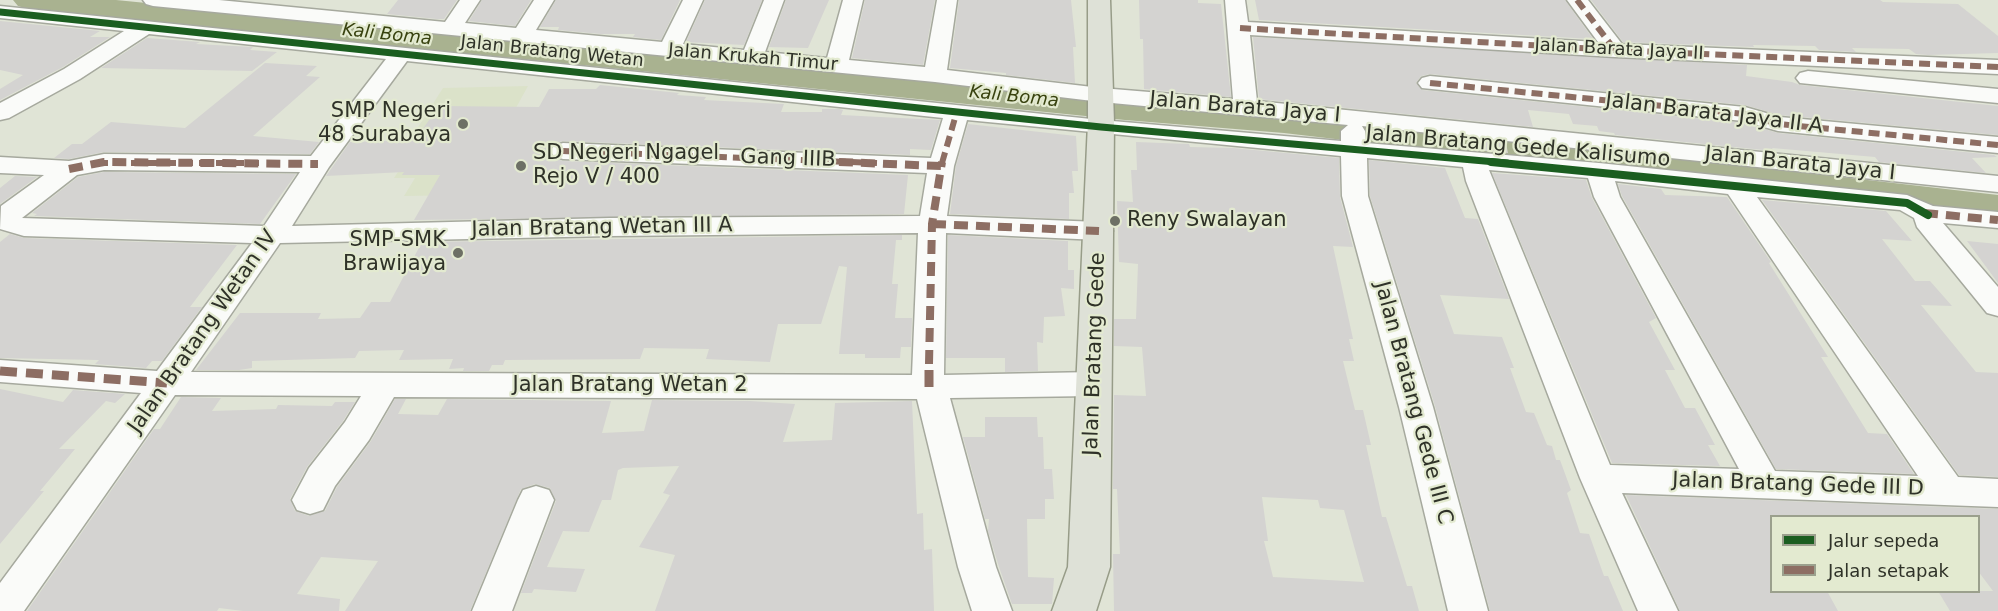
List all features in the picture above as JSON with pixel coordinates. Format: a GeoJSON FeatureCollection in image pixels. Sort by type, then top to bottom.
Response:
{"type":"FeatureCollection","features":[{"type":"Feature","properties":{"kind":"main road","name":"Jalan Bratang Gede"},"geometry":{"type":"LineString","coordinates":[[1074,611],[1089,567],[1099,231],[1101,111],[1099,0]]}},
{"type":"Feature","properties":{"kind":"street","name":"Jalan Krukah Timur"},"geometry":{"type":"LineString","coordinates":[[153,0],[935,75],[1101,111]]}},
{"type":"Feature","properties":{"kind":"street"},"geometry":{"type":"LineString","coordinates":[[370,22],[388,0]]}},
{"type":"Feature","properties":{"kind":"street"},"geometry":{"type":"LineString","coordinates":[[452,29],[470,0]]}},
{"type":"Feature","properties":{"kind":"street"},"geometry":{"type":"LineString","coordinates":[[522,36],[544,0]]}},
{"type":"Feature","properties":{"kind":"street"},"geometry":{"type":"LineString","coordinates":[[669,50],[693,0]]}},
{"type":"Feature","properties":{"kind":"street"},"geometry":{"type":"LineString","coordinates":[[752,58],[774,0]]}},
{"type":"Feature","properties":{"kind":"street"},"geometry":{"type":"LineString","coordinates":[[836,66],[853,0]]}},
{"type":"Feature","properties":{"kind":"street"},"geometry":{"type":"LineString","coordinates":[[935,75],[947,0]]}},
{"type":"Feature","properties":{"kind":"street"},"geometry":{"type":"LineString","coordinates":[[1235,0],[1240,28],[1246,107]]}},
{"type":"Feature","properties":{"kind":"street"},"geometry":{"type":"LineString","coordinates":[[1577,0],[1615,50]]}},
{"type":"Feature","properties":{"kind":"street","name":"Jalan Bratang Wetan"},"geometry":{"type":"LineString","coordinates":[[0,12],[957,111],[1101,111]]}},
{"type":"Feature","properties":{"kind":"street"},"geometry":{"type":"LineString","coordinates":[[0,113],[72,74],[144,28]]}},
{"type":"Feature","properties":{"kind":"street","name":"Jalan Barata Jaya II"},"geometry":{"type":"LineString","coordinates":[[1240,28],[1615,50],[1998,67]]}},
{"type":"Feature","properties":{"kind":"street"},"geometry":{"type":"LineString","coordinates":[[282,57],[325,59],[344,47]]}},
{"type":"Feature","properties":{"kind":"street","name":"Jalan Bratang Wetan IV"},"geometry":{"type":"LineString","coordinates":[[2,611],[272,235],[318,164],[402,53]]}},
{"type":"Feature","properties":{"kind":"street"},"geometry":{"type":"LineString","coordinates":[[1721,55],[1779,75],[1998,96]]}},
{"type":"Feature","properties":{"kind":"street","name":"Jalan Barata Jaya II A"},"geometry":{"type":"LineString","coordinates":[[1430,83],[1745,114],[1778,124],[1998,145]]}},
{"type":"Feature","properties":{"kind":"street"},"geometry":{"type":"LineString","coordinates":[[1558,96],[1567,140]]}},
{"type":"Feature","properties":{"kind":"street","name":"Jalan Barata Jaya I"},"geometry":{"type":"LineString","coordinates":[[1101,111],[1246,107],[1353,134],[1567,140],[1998,184]]}},
{"type":"Feature","properties":{"kind":"street"},"geometry":{"type":"LineString","coordinates":[[957,111],[941,166],[932,224],[929,387],[977,567],[992,611]]}},
{"type":"Feature","properties":{"kind":"street","name":"Jalan Bratang Gede Kalisumo"},"geometry":{"type":"LineString","coordinates":[[1101,111],[1353,134],[1473,160],[1907,204],[1928,215]]}},
{"type":"Feature","properties":{"kind":"street","name":"Jalan Bratang Gede III C"},"geometry":{"type":"LineString","coordinates":[[1353,134],[1355,196],[1416,407],[1468,611]]}},
{"type":"Feature","properties":{"kind":"street","name":"Gang IIIB"},"geometry":{"type":"LineString","coordinates":[[563,151],[941,166]]}},
{"type":"Feature","properties":{"kind":"street"},"geometry":{"type":"LineString","coordinates":[[1473,160],[1479,181],[1598,478],[1658,611]]}},
{"type":"Feature","properties":{"kind":"street"},"geometry":{"type":"LineString","coordinates":[[0,165],[69,169],[104,162],[318,164]]}},
{"type":"Feature","properties":{"kind":"street","name":"Jalan Bratang Wetan III A"},"geometry":{"type":"LineString","coordinates":[[69,169],[11,212],[8,218],[10,223],[24,227],[272,235],[610,227],[932,224],[1099,231]]}},
{"type":"Feature","properties":{"kind":"street"},"geometry":{"type":"LineString","coordinates":[[1599,171],[1607,197],[1765,485]]}},
{"type":"Feature","properties":{"kind":"street"},"geometry":{"type":"LineString","coordinates":[[1737,187],[1947,490]]}},
{"type":"Feature","properties":{"kind":"street"},"geometry":{"type":"LineString","coordinates":[[1998,220],[1941,214],[1928,215],[1926,221],[1998,306]]}},
{"type":"Feature","properties":{"kind":"street","name":"Jalan Bratang Wetan 2"},"geometry":{"type":"LineString","coordinates":[[0,371],[167,383],[929,387],[1093,384]]}},
{"type":"Feature","properties":{"kind":"street"},"geometry":{"type":"LineString","coordinates":[[310,500],[321,478],[357,431],[384,385]]}},
{"type":"Feature","properties":{"kind":"street","name":"Jalan Bratang Gede III D"},"geometry":{"type":"LineString","coordinates":[[1598,478],[1998,493]]}},
{"type":"Feature","properties":{"kind":"street"},"geometry":{"type":"LineString","coordinates":[[492,611],[536,500]]}},
{"type":"Feature","properties":{"kind":"shaded area","name":"SMP Negeri 48 Surabaya"},"geometry":{"type":"Polygon","coordinates":[[[528,86],[468,195],[404,196],[415,178],[394,178],[405,161],[397,160],[443,88],[528,86]]]}},
{"type":"Feature","properties":{"kind":"building"},"geometry":{"type":"Polygon","coordinates":[[[398,0],[457,0],[444,19],[437,19],[387,14],[398,0]]]}},
{"type":"Feature","properties":{"kind":"building"},"geometry":{"type":"Polygon","coordinates":[[[482,0],[531,0],[515,26],[469,21],[482,0]]]}},
{"type":"Feature","properties":{"kind":"building"},"geometry":{"type":"Polygon","coordinates":[[[556,0],[680,0],[661,40],[633,37],[635,34],[601,34],[558,30],[559,27],[540,27],[556,0]]]}},
{"type":"Feature","properties":{"kind":"building"},"geometry":{"type":"Polygon","coordinates":[[[705,0],[762,0],[744,45],[686,42],[705,0]]]}},
{"type":"Feature","properties":{"kind":"building"},"geometry":{"type":"Polygon","coordinates":[[[786,0],[829,0],[808,48],[769,47],[786,0]]]}},
{"type":"Feature","properties":{"kind":"building"},"geometry":{"type":"Polygon","coordinates":[[[865,0],[935,0],[923,65],[852,58],[865,0]]]}},
{"type":"Feature","properties":{"kind":"building"},"geometry":{"type":"Polygon","coordinates":[[[959,0],[1071,0],[1076,47],[1073,47],[1075,83],[950,68],[959,0]]]}},
{"type":"Feature","properties":{"kind":"building"},"geometry":{"type":"Polygon","coordinates":[[[1139,0],[1198,0],[1198,3],[1221,4],[1231,97],[1144,89],[1143,39],[1140,39],[1139,0]]]}},
{"type":"Feature","properties":{"kind":"building"},"geometry":{"type":"Polygon","coordinates":[[[1255,0],[1565,0],[1593,39],[1259,20],[1255,0]]]}},
{"type":"Feature","properties":{"kind":"building"},"geometry":{"type":"Polygon","coordinates":[[[1591,0],[1880,0],[1883,2],[1958,4],[1998,36],[1998,53],[1928,55],[1916,54],[1909,49],[1852,48],[1856,52],[1819,50],[1815,46],[1753,45],[1754,47],[1623,42],[1591,0]]]}},
{"type":"Feature","properties":{"kind":"building"},"geometry":{"type":"Polygon","coordinates":[[[0,21],[100,31],[90,37],[110,37],[63,67],[0,100],[0,89],[23,75],[0,70],[0,21]]]}},
{"type":"Feature","properties":{"kind":"building"},"geometry":{"type":"Polygon","coordinates":[[[1253,37],[1747,65],[1746,76],[1800,85],[1998,106],[1998,135],[1780,115],[1745,105],[1430,74],[1421,76],[1416,83],[1422,90],[1743,123],[1778,133],[1997,157],[1972,158],[1986,173],[1879,162],[1875,157],[1772,148],[1774,151],[1615,135],[1599,131],[1597,126],[1573,124],[1569,114],[1528,110],[1533,127],[1259,99],[1253,37]]]}},
{"type":"Feature","properties":{"kind":"building"},"geometry":{"type":"Polygon","coordinates":[[[147,38],[200,42],[196,44],[253,47],[250,50],[277,52],[252,71],[101,68],[147,38]]]}},
{"type":"Feature","properties":{"kind":"building"},"geometry":{"type":"Polygon","coordinates":[[[265,63],[317,66],[306,76],[320,77],[253,136],[319,142],[310,154],[104,152],[69,159],[54,158],[72,144],[82,144],[111,122],[185,128],[265,63]]]}},
{"type":"Feature","properties":{"kind":"building"},"geometry":{"type":"Polygon","coordinates":[[[600,85],[706,97],[704,100],[784,104],[781,112],[822,112],[822,109],[839,109],[843,110],[841,115],[940,120],[931,150],[910,149],[910,155],[563,141],[553,144],[548,151],[553,158],[563,161],[908,175],[904,214],[414,220],[440,175],[402,175],[404,172],[326,176],[350,142],[415,140],[439,106],[539,107],[549,89],[596,89],[600,85]]]}},
{"type":"Feature","properties":{"kind":"building"},"geometry":{"type":"Polygon","coordinates":[[[968,124],[1076,136],[1078,171],[1072,171],[1074,193],[1069,193],[1069,219],[950,214],[956,166],[968,124]]]}},
{"type":"Feature","properties":{"kind":"building"},"geometry":{"type":"Polygon","coordinates":[[[1471,140],[1506,143],[1508,153],[1473,150],[1471,140]]]}},
{"type":"Feature","properties":{"kind":"building"},"geometry":{"type":"Polygon","coordinates":[[[1136,142],[1189,144],[1190,147],[1233,148],[1339,158],[1340,197],[1353,247],[1333,246],[1353,339],[1349,339],[1354,361],[1343,361],[1355,410],[1363,410],[1371,445],[1366,445],[1382,517],[1386,517],[1407,586],[1412,586],[1419,611],[1114,611],[1113,554],[1120,554],[1117,489],[1113,489],[1114,395],[1146,396],[1142,347],[1114,346],[1114,319],[1136,319],[1138,264],[1119,262],[1117,201],[1133,202],[1131,170],[1137,170],[1136,142]],[[1262,497],[1268,541],[1264,541],[1273,577],[1364,582],[1344,510],[1320,508],[1318,500],[1262,497]]]}},
{"type":"Feature","properties":{"kind":"building"},"geometry":{"type":"Polygon","coordinates":[[[1369,160],[1445,168],[1465,218],[1478,219],[1509,299],[1440,295],[1454,334],[1502,337],[1514,368],[1510,368],[1526,412],[1534,413],[1547,445],[1552,446],[1556,460],[1560,460],[1571,490],[1567,493],[1580,533],[1589,534],[1604,576],[1608,576],[1623,611],[1490,611],[1435,406],[1370,196],[1369,160]]]}},
{"type":"Feature","properties":{"kind":"building"},"geometry":{"type":"Polygon","coordinates":[[[104,172],[296,174],[260,224],[34,216],[37,214],[32,213],[78,177],[104,172]]]}},
{"type":"Feature","properties":{"kind":"building"},"geometry":{"type":"Polygon","coordinates":[[[1492,173],[1586,180],[1592,198],[1656,318],[1649,322],[1675,370],[1665,370],[1685,408],[1695,408],[1715,445],[1708,445],[1720,466],[1612,463],[1492,173]]]}},
{"type":"Feature","properties":{"kind":"building"},"geometry":{"type":"Polygon","coordinates":[[[15,176],[37,177],[0,204],[0,188],[15,176]]]}},
{"type":"Feature","properties":{"kind":"building"},"geometry":{"type":"Polygon","coordinates":[[[1618,184],[1661,189],[1665,195],[1727,197],[1771,262],[1769,263],[1828,357],[1821,357],[1868,433],[1887,434],[1914,474],[1776,469],[1622,196],[1618,184]]]}},
{"type":"Feature","properties":{"kind":"building"},"geometry":{"type":"Polygon","coordinates":[[[1762,200],[1886,211],[1912,241],[1882,239],[1915,281],[1930,281],[1952,306],[1921,305],[1976,372],[1998,373],[1998,477],[1959,475],[1762,200]]]}},
{"type":"Feature","properties":{"kind":"building"},"geometry":{"type":"Polygon","coordinates":[[[10,234],[24,238],[237,245],[190,307],[202,307],[162,361],[152,361],[146,368],[95,364],[99,360],[0,358],[0,242],[10,234]]]}},
{"type":"Feature","properties":{"kind":"building"},"geometry":{"type":"Polygon","coordinates":[[[902,235],[902,240],[896,240],[892,284],[898,284],[895,318],[912,318],[911,347],[901,347],[900,358],[865,358],[865,354],[839,354],[847,267],[839,266],[821,324],[778,324],[770,362],[706,359],[709,349],[644,348],[640,359],[505,360],[503,365],[492,365],[489,371],[463,371],[464,368],[449,369],[453,359],[399,360],[404,350],[359,351],[355,358],[252,361],[252,368],[239,370],[196,370],[240,313],[321,313],[318,319],[360,318],[371,302],[390,302],[422,242],[902,235]]]}},
{"type":"Feature","properties":{"kind":"building"},"geometry":{"type":"Polygon","coordinates":[[[948,235],[1068,241],[1068,270],[1074,270],[1074,289],[1061,288],[1065,316],[1044,317],[1043,343],[1037,342],[1038,371],[1005,372],[1005,358],[946,358],[948,235]]]}},
{"type":"Feature","properties":{"kind":"building"},"geometry":{"type":"Polygon","coordinates":[[[1967,241],[1998,244],[1998,283],[1967,241]]]}},
{"type":"Feature","properties":{"kind":"building"},"geometry":{"type":"Polygon","coordinates":[[[0,389],[63,402],[73,390],[125,394],[115,403],[106,401],[59,449],[75,449],[0,544],[0,389]]]}},
{"type":"Feature","properties":{"kind":"building"},"geometry":{"type":"Polygon","coordinates":[[[181,397],[221,398],[212,411],[276,409],[278,405],[332,406],[335,402],[355,402],[307,467],[290,499],[295,511],[309,516],[325,511],[337,487],[371,441],[395,399],[406,399],[398,414],[438,415],[447,399],[611,401],[602,433],[644,431],[652,400],[795,404],[783,442],[832,440],[835,403],[912,401],[917,514],[923,513],[924,550],[932,549],[934,611],[655,611],[675,555],[639,547],[670,495],[663,493],[679,466],[618,470],[611,500],[602,500],[589,532],[563,531],[547,567],[585,569],[576,592],[534,589],[532,593],[521,593],[556,501],[550,488],[535,484],[521,489],[470,611],[345,611],[378,561],[321,557],[297,594],[340,599],[339,611],[243,611],[219,608],[217,611],[27,611],[154,429],[160,429],[181,397]]]}},
{"type":"Feature","properties":{"kind":"building"},"geometry":{"type":"Polygon","coordinates":[[[985,417],[1037,417],[1038,437],[1043,437],[1044,469],[1052,469],[1054,499],[1045,499],[1045,519],[1027,519],[1028,577],[1054,578],[1052,604],[1012,604],[988,531],[989,519],[985,519],[963,437],[985,437],[985,417]]]}},
{"type":"Feature","properties":{"kind":"building"},"geometry":{"type":"Polygon","coordinates":[[[1626,495],[1998,509],[1998,611],[1950,611],[1939,593],[1993,591],[1980,574],[1980,515],[1770,515],[1770,593],[1828,593],[1838,611],[1680,611],[1626,495]]]}},
{"type":"Feature","properties":{"kind":"waterway","name":"Kali Boma"},"geometry":{"type":"LineString","coordinates":[[28,0],[1125,110],[1284,123],[1998,206]]}},
{"type":"Feature","properties":{"kind":"marked path"},"geometry":{"type":"LineString","coordinates":[[1577,0],[1615,50]]}},
{"type":"Feature","properties":{"kind":"marked path"},"geometry":{"type":"LineString","coordinates":[[1240,28],[1615,50],[1998,67]]}},
{"type":"Feature","properties":{"kind":"marked path"},"geometry":{"type":"LineString","coordinates":[[1430,83],[1745,114],[1778,124],[1998,145]]}},
{"type":"Feature","properties":{"kind":"marked path"},"geometry":{"type":"LineString","coordinates":[[929,387],[932,224],[941,166],[957,111]]}},
{"type":"Feature","properties":{"kind":"marked path"},"geometry":{"type":"LineString","coordinates":[[563,151],[941,166]]}},
{"type":"Feature","properties":{"kind":"marked path"},"geometry":{"type":"LineString","coordinates":[[69,169],[104,162],[318,164]]}},
{"type":"Feature","properties":{"kind":"marked path"},"geometry":{"type":"LineString","coordinates":[[1924,213],[1998,220]]}},
{"type":"Feature","properties":{"kind":"marked path"},"geometry":{"type":"LineString","coordinates":[[932,224],[1099,231]]}},
{"type":"Feature","properties":{"kind":"marked path"},"geometry":{"type":"LineString","coordinates":[[0,371],[167,383]]}},
{"type":"Feature","properties":{"kind":"cycle path"},"geometry":{"type":"LineString","coordinates":[[0,12],[1101,127],[1625,174],[1907,203],[1928,215]]}},
{"type":"Feature","properties":{"kind":"place","name":"SMP Negeri 48 Surabaya"},"geometry":{"type":"Point","coordinates":[463,124]}},
{"type":"Feature","properties":{"kind":"place","name":"SD Negeri Ngagel Rejo V / 400"},"geometry":{"type":"Point","coordinates":[521,166]}},
{"type":"Feature","properties":{"kind":"place","name":"Reny Swalayan"},"geometry":{"type":"Point","coordinates":[1115,221]}},
{"type":"Feature","properties":{"kind":"place","name":"SMP-SMK Brawijaya"},"geometry":{"type":"Point","coordinates":[458,253]}}]}
